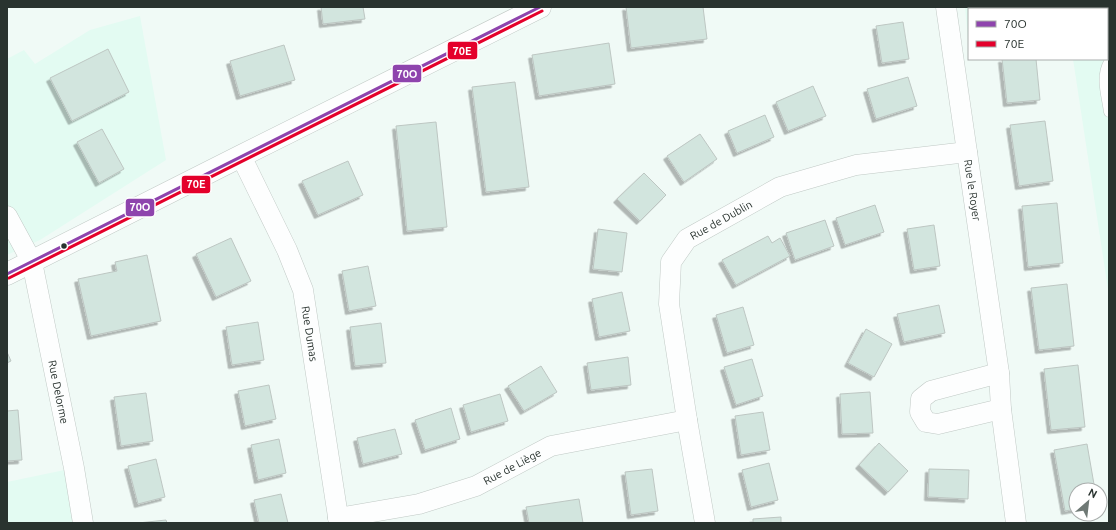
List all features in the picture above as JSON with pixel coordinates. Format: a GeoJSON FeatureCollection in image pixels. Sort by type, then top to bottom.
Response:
{"type":"FeatureCollection","features":[{"type":"Feature","properties":{"kind":"street"},"geometry":{"type":"LineString","coordinates":[[7,274],[540,7]]}},
{"type":"Feature","properties":{"kind":"street","name":"Rue le Royer"},"geometry":{"type":"LineString","coordinates":[[946,7],[999,373],[1001,409],[1016,523]]}},
{"type":"Feature","properties":{"kind":"street","name":"Rue de Dublin"},"geometry":{"type":"LineString","coordinates":[[705,523],[669,304],[671,262],[687,239],[780,186],[856,165],[967,152]]}},
{"type":"Feature","properties":{"kind":"street","name":"Rue Dumas"},"geometry":{"type":"LineString","coordinates":[[241,156],[287,250],[303,290],[339,520]]}},
{"type":"Feature","properties":{"kind":"street","name":"Rue Delorme"},"geometry":{"type":"LineString","coordinates":[[7,216],[32,262],[74,468],[83,523]]}},
{"type":"Feature","properties":{"kind":"street"},"geometry":{"type":"LineString","coordinates":[[999,373],[931,391],[922,399],[920,412],[926,422],[938,424],[1001,409]]}},
{"type":"Feature","properties":{"kind":"street","name":"Rue de Liège"},"geometry":{"type":"LineString","coordinates":[[339,520],[419,504],[476,486],[551,446],[687,420]]}},
{"type":"Feature","properties":{"kind":"lane"},"geometry":{"type":"LineString","coordinates":[[1109,62],[1104,79],[1109,112]]}},
{"type":"Feature","properties":{"kind":"shaded area"},"geometry":{"type":"Polygon","coordinates":[[[965,7],[1109,7],[1109,296],[1073,60],[1108,60],[1108,8],[968,8],[968,39],[965,7]]]}},
{"type":"Feature","properties":{"kind":"shaded area"},"geometry":{"type":"Polygon","coordinates":[[[140,16],[166,160],[40,240],[7,255],[7,59],[24,50],[35,64],[90,30],[140,16]]]}},
{"type":"Feature","properties":{"kind":"shaded area"},"geometry":{"type":"Polygon","coordinates":[[[74,468],[83,523],[7,523],[7,482],[74,468]]]}},
{"type":"Feature","properties":{"kind":"building"},"geometry":{"type":"Polygon","coordinates":[[[321,7],[363,7],[365,19],[323,24],[321,7]]]}},
{"type":"Feature","properties":{"kind":"building"},"geometry":{"type":"Polygon","coordinates":[[[626,7],[703,7],[707,39],[631,48],[626,7]]]}},
{"type":"Feature","properties":{"kind":"building"},"geometry":{"type":"Polygon","coordinates":[[[989,7],[1100,7],[1100,8],[989,7]]]}},
{"type":"Feature","properties":{"kind":"building"},"geometry":{"type":"Polygon","coordinates":[[[903,22],[909,59],[882,63],[876,26],[903,22]]]}},
{"type":"Feature","properties":{"kind":"building"},"geometry":{"type":"Polygon","coordinates":[[[609,43],[615,84],[539,96],[532,55],[609,43]]]}},
{"type":"Feature","properties":{"kind":"building"},"geometry":{"type":"Polygon","coordinates":[[[284,45],[295,80],[240,96],[230,61],[284,45]]]}},
{"type":"Feature","properties":{"kind":"building"},"geometry":{"type":"Polygon","coordinates":[[[108,49],[129,92],[72,121],[50,78],[108,49]]]}},
{"type":"Feature","properties":{"kind":"building"},"geometry":{"type":"Polygon","coordinates":[[[1002,60],[1036,60],[1040,100],[1007,103],[1002,60]]]}},
{"type":"Feature","properties":{"kind":"building"},"geometry":{"type":"Polygon","coordinates":[[[908,77],[917,106],[876,119],[867,89],[908,77]]]}},
{"type":"Feature","properties":{"kind":"building"},"geometry":{"type":"Polygon","coordinates":[[[515,82],[529,187],[486,192],[472,87],[515,82]]]}},
{"type":"Feature","properties":{"kind":"building"},"geometry":{"type":"Polygon","coordinates":[[[813,86],[826,116],[788,131],[776,102],[813,86]]]}},
{"type":"Feature","properties":{"kind":"building"},"geometry":{"type":"Polygon","coordinates":[[[765,115],[774,137],[737,153],[728,131],[765,115]]]}},
{"type":"Feature","properties":{"kind":"building"},"geometry":{"type":"Polygon","coordinates":[[[1045,121],[1053,181],[1019,186],[1010,125],[1045,121]]]}},
{"type":"Feature","properties":{"kind":"building"},"geometry":{"type":"Polygon","coordinates":[[[436,122],[447,227],[407,231],[396,126],[436,122]]]}},
{"type":"Feature","properties":{"kind":"building"},"geometry":{"type":"Polygon","coordinates":[[[102,129],[124,169],[99,183],[77,142],[102,129]]]}},
{"type":"Feature","properties":{"kind":"building"},"geometry":{"type":"Polygon","coordinates":[[[700,134],[717,159],[684,182],[667,156],[700,134]]]}},
{"type":"Feature","properties":{"kind":"building"},"geometry":{"type":"Polygon","coordinates":[[[348,161],[363,195],[318,215],[302,181],[348,161]]]}},
{"type":"Feature","properties":{"kind":"building"},"geometry":{"type":"Polygon","coordinates":[[[644,173],[666,195],[640,221],[617,199],[644,173]]]}},
{"type":"Feature","properties":{"kind":"building"},"geometry":{"type":"Polygon","coordinates":[[[1057,203],[1063,263],[1028,267],[1022,206],[1057,203]]]}},
{"type":"Feature","properties":{"kind":"building"},"geometry":{"type":"Polygon","coordinates":[[[875,205],[884,232],[845,245],[836,218],[875,205]]]}},
{"type":"Feature","properties":{"kind":"building"},"geometry":{"type":"Polygon","coordinates":[[[825,220],[834,246],[795,260],[786,233],[825,220]]]}},
{"type":"Feature","properties":{"kind":"building"},"geometry":{"type":"Polygon","coordinates":[[[934,225],[940,266],[914,270],[907,229],[934,225]]]}},
{"type":"Feature","properties":{"kind":"building"},"geometry":{"type":"Polygon","coordinates":[[[598,229],[627,233],[622,272],[593,269],[598,229]]]}},
{"type":"Feature","properties":{"kind":"building"},"geometry":{"type":"Polygon","coordinates":[[[768,236],[772,243],[780,238],[790,256],[736,285],[722,260],[768,236]]]}},
{"type":"Feature","properties":{"kind":"building"},"geometry":{"type":"Polygon","coordinates":[[[231,238],[251,281],[216,297],[196,254],[231,238]]]}},
{"type":"Feature","properties":{"kind":"building"},"geometry":{"type":"Polygon","coordinates":[[[147,255],[161,321],[91,336],[78,279],[117,271],[115,262],[147,255]]]}},
{"type":"Feature","properties":{"kind":"building"},"geometry":{"type":"Polygon","coordinates":[[[368,266],[376,306],[349,311],[342,271],[368,266]]]}},
{"type":"Feature","properties":{"kind":"building"},"geometry":{"type":"Polygon","coordinates":[[[1067,284],[1074,346],[1039,350],[1031,288],[1067,284]]]}},
{"type":"Feature","properties":{"kind":"building"},"geometry":{"type":"Polygon","coordinates":[[[622,292],[630,331],[599,337],[592,299],[622,292]]]}},
{"type":"Feature","properties":{"kind":"building"},"geometry":{"type":"Polygon","coordinates":[[[939,305],[945,333],[904,342],[897,314],[939,305]]]}},
{"type":"Feature","properties":{"kind":"building"},"geometry":{"type":"Polygon","coordinates":[[[743,307],[754,345],[727,353],[716,315],[743,307]]]}},
{"type":"Feature","properties":{"kind":"building"},"geometry":{"type":"Polygon","coordinates":[[[258,322],[264,360],[232,365],[226,327],[258,322]]]}},
{"type":"Feature","properties":{"kind":"building"},"geometry":{"type":"Polygon","coordinates":[[[381,323],[386,363],[355,366],[350,327],[381,323]]]}},
{"type":"Feature","properties":{"kind":"building"},"geometry":{"type":"Polygon","coordinates":[[[866,329],[892,344],[874,377],[848,363],[866,329]]]}},
{"type":"Feature","properties":{"kind":"building"},"geometry":{"type":"Polygon","coordinates":[[[7,352],[11,361],[7,363],[7,352]]]}},
{"type":"Feature","properties":{"kind":"building"},"geometry":{"type":"Polygon","coordinates":[[[628,357],[631,385],[591,390],[587,363],[628,357]]]}},
{"type":"Feature","properties":{"kind":"building"},"geometry":{"type":"Polygon","coordinates":[[[752,359],[763,396],[736,405],[724,367],[752,359]]]}},
{"type":"Feature","properties":{"kind":"building"},"geometry":{"type":"Polygon","coordinates":[[[1078,365],[1085,427],[1051,430],[1044,369],[1078,365]]]}},
{"type":"Feature","properties":{"kind":"building"},"geometry":{"type":"Polygon","coordinates":[[[541,366],[557,392],[524,411],[508,386],[541,366]]]}},
{"type":"Feature","properties":{"kind":"building"},"geometry":{"type":"Polygon","coordinates":[[[269,385],[276,419],[245,426],[238,391],[269,385]]]}},
{"type":"Feature","properties":{"kind":"building"},"geometry":{"type":"Polygon","coordinates":[[[870,392],[873,433],[842,434],[840,394],[870,392]]]}},
{"type":"Feature","properties":{"kind":"building"},"geometry":{"type":"Polygon","coordinates":[[[146,393],[153,441],[121,446],[114,397],[146,393]]]}},
{"type":"Feature","properties":{"kind":"building"},"geometry":{"type":"Polygon","coordinates":[[[500,394],[508,421],[471,432],[463,405],[500,394]]]}},
{"type":"Feature","properties":{"kind":"building"},"geometry":{"type":"Polygon","coordinates":[[[451,408],[460,439],[425,450],[415,420],[451,408]]]}},
{"type":"Feature","properties":{"kind":"building"},"geometry":{"type":"Polygon","coordinates":[[[18,410],[22,460],[7,461],[7,411],[18,410]]]}},
{"type":"Feature","properties":{"kind":"building"},"geometry":{"type":"Polygon","coordinates":[[[763,412],[770,450],[741,455],[735,416],[763,412]]]}},
{"type":"Feature","properties":{"kind":"building"},"geometry":{"type":"Polygon","coordinates":[[[395,429],[402,454],[363,464],[357,438],[395,429]]]}},
{"type":"Feature","properties":{"kind":"building"},"geometry":{"type":"Polygon","coordinates":[[[279,439],[286,473],[258,480],[251,445],[279,439]]]}},
{"type":"Feature","properties":{"kind":"building"},"geometry":{"type":"Polygon","coordinates":[[[879,443],[908,471],[888,492],[859,465],[879,443]]]}},
{"type":"Feature","properties":{"kind":"building"},"geometry":{"type":"Polygon","coordinates":[[[1087,444],[1094,482],[1068,482],[1068,510],[1065,511],[1054,450],[1087,444]]]}},
{"type":"Feature","properties":{"kind":"building"},"geometry":{"type":"Polygon","coordinates":[[[156,459],[165,497],[138,504],[128,466],[156,459]]]}},
{"type":"Feature","properties":{"kind":"building"},"geometry":{"type":"Polygon","coordinates":[[[769,463],[778,500],[751,507],[742,470],[769,463]]]}},
{"type":"Feature","properties":{"kind":"building"},"geometry":{"type":"Polygon","coordinates":[[[652,469],[658,511],[631,515],[625,472],[652,469]]]}},
{"type":"Feature","properties":{"kind":"building"},"geometry":{"type":"Polygon","coordinates":[[[929,469],[969,470],[968,499],[928,497],[929,469]]]}},
{"type":"Feature","properties":{"kind":"building"},"geometry":{"type":"Polygon","coordinates":[[[281,494],[288,523],[259,523],[254,500],[281,494]]]}},
{"type":"Feature","properties":{"kind":"building"},"geometry":{"type":"Polygon","coordinates":[[[579,499],[583,523],[529,523],[526,507],[579,499]]]}},
{"type":"Feature","properties":{"kind":"building"},"geometry":{"type":"Polygon","coordinates":[[[781,517],[781,523],[753,523],[753,519],[781,517]]]}},
{"type":"Feature","properties":{"kind":"building"},"geometry":{"type":"Polygon","coordinates":[[[166,520],[167,523],[138,523],[166,520]]]}},
{"type":"Feature","properties":{"kind":"transit line","name":"70O"},"geometry":{"type":"LineString","coordinates":[[7,274],[540,7]]}},
{"type":"Feature","properties":{"kind":"transit line","name":"70E"},"geometry":{"type":"LineString","coordinates":[[9,278],[542,11]]}}]}
